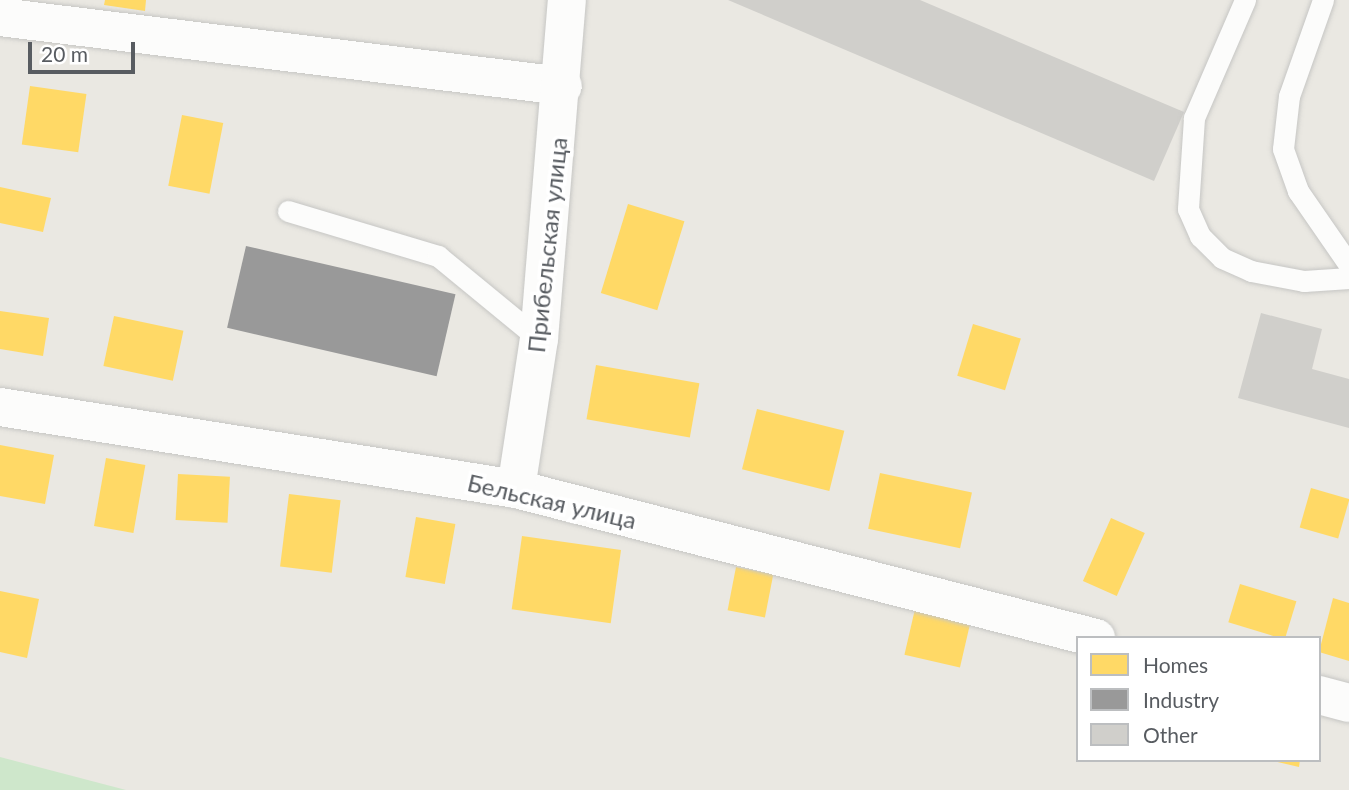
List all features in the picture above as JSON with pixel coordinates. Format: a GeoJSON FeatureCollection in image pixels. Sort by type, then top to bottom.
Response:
{"type":"FeatureCollection","features":[{"type":"Feature","properties":{"kind":"street","name":"Прибельская улица"},"geometry":{"type":"LineString","coordinates":[[516,488],[539,339],[567,0]]}},
{"type":"Feature","properties":{"kind":"street"},"geometry":{"type":"LineString","coordinates":[[0,17],[562,86]]}},
{"type":"Feature","properties":{"kind":"street","name":"Бельская улица"},"geometry":{"type":"LineString","coordinates":[[0,407],[516,488],[1088,636]]}},
{"type":"Feature","properties":{"kind":"street"},"geometry":{"type":"LineString","coordinates":[[1321,696],[1349,703]]}},
{"type":"Feature","properties":{"kind":"lane"},"geometry":{"type":"LineString","coordinates":[[1245,0],[1194,118],[1188,209],[1200,236],[1222,258],[1251,271],[1304,281],[1349,278]]}},
{"type":"Feature","properties":{"kind":"lane"},"geometry":{"type":"LineString","coordinates":[[1323,0],[1289,96],[1283,149],[1298,191],[1349,265]]}},
{"type":"Feature","properties":{"kind":"lane"},"geometry":{"type":"LineString","coordinates":[[288,211],[439,256],[539,339]]}},
{"type":"Feature","properties":{"kind":"green space"},"geometry":{"type":"Polygon","coordinates":[[[0,757],[126,790],[0,790],[0,757]]]}},
{"type":"Feature","properties":{"kind":"building: Homes"},"geometry":{"type":"Polygon","coordinates":[[[105,0],[146,0],[145,11],[104,5],[105,0]]]}},
{"type":"Feature","properties":{"kind":"building: Homes"},"geometry":{"type":"Polygon","coordinates":[[[30,86],[86,94],[78,152],[22,144],[30,86]]]}},
{"type":"Feature","properties":{"kind":"building: Homes"},"geometry":{"type":"Polygon","coordinates":[[[182,115],[223,123],[209,194],[168,186],[182,115]]]}},
{"type":"Feature","properties":{"kind":"building: Homes"},"geometry":{"type":"Polygon","coordinates":[[[0,187],[51,198],[43,232],[0,223],[0,187]]]}},
{"type":"Feature","properties":{"kind":"building: Homes"},"geometry":{"type":"Polygon","coordinates":[[[628,204],[684,221],[657,310],[601,293],[628,204]]]}},
{"type":"Feature","properties":{"kind":"building: Homes"},"geometry":{"type":"Polygon","coordinates":[[[0,311],[49,318],[43,356],[0,349],[0,311]]]}},
{"type":"Feature","properties":{"kind":"building: Homes"},"geometry":{"type":"Polygon","coordinates":[[[114,316],[183,331],[173,381],[103,366],[114,316]]]}},
{"type":"Feature","properties":{"kind":"building: Homes"},"geometry":{"type":"Polygon","coordinates":[[[973,324],[1021,339],[1005,390],[957,376],[973,324]]]}},
{"type":"Feature","properties":{"kind":"building: Homes"},"geometry":{"type":"Polygon","coordinates":[[[596,365],[699,383],[690,437],[586,419],[596,365]]]}},
{"type":"Feature","properties":{"kind":"building: Homes"},"geometry":{"type":"Polygon","coordinates":[[[757,409],[844,431],[829,491],[742,469],[757,409]]]}},
{"type":"Feature","properties":{"kind":"building: Homes"},"geometry":{"type":"Polygon","coordinates":[[[0,445],[54,455],[45,504],[0,496],[0,445]]]}},
{"type":"Feature","properties":{"kind":"building: Homes"},"geometry":{"type":"Polygon","coordinates":[[[106,458],[145,465],[133,533],[94,526],[106,458]]]}},
{"type":"Feature","properties":{"kind":"building: Homes"},"geometry":{"type":"Polygon","coordinates":[[[880,473],[972,493],[960,548],[868,529],[880,473]]]}},
{"type":"Feature","properties":{"kind":"building: Homes"},"geometry":{"type":"Polygon","coordinates":[[[178,474],[230,477],[228,523],[176,520],[178,474]]]}},
{"type":"Feature","properties":{"kind":"building: Homes"},"geometry":{"type":"Polygon","coordinates":[[[1311,488],[1349,499],[1338,538],[1300,527],[1311,488]]]}},
{"type":"Feature","properties":{"kind":"building: Homes"},"geometry":{"type":"Polygon","coordinates":[[[289,494],[341,500],[332,573],[280,566],[289,494]]]}},
{"type":"Feature","properties":{"kind":"building: Homes"},"geometry":{"type":"Polygon","coordinates":[[[416,517],[455,524],[445,584],[405,577],[416,517]]]}},
{"type":"Feature","properties":{"kind":"building: Homes"},"geometry":{"type":"Polygon","coordinates":[[[1111,518],[1145,533],[1117,596],[1083,581],[1111,518]]]}},
{"type":"Feature","properties":{"kind":"building: Homes"},"geometry":{"type":"Polygon","coordinates":[[[522,536],[621,550],[611,623],[512,609],[522,536]]]}},
{"type":"Feature","properties":{"kind":"building: Homes"},"geometry":{"type":"Polygon","coordinates":[[[736,567],[773,574],[765,617],[728,610],[736,567]]]}},
{"type":"Feature","properties":{"kind":"building: Homes"},"geometry":{"type":"Polygon","coordinates":[[[1240,584],[1296,601],[1286,636],[1273,636],[1228,622],[1240,584]]]}},
{"type":"Feature","properties":{"kind":"building: Homes"},"geometry":{"type":"Polygon","coordinates":[[[0,591],[39,599],[27,658],[0,652],[0,591]]]}},
{"type":"Feature","properties":{"kind":"building: Homes"},"geometry":{"type":"Polygon","coordinates":[[[1333,598],[1349,603],[1349,661],[1321,653],[1333,598]]]}},
{"type":"Feature","properties":{"kind":"building: Homes"},"geometry":{"type":"Polygon","coordinates":[[[915,609],[971,622],[960,668],[904,655],[915,609]]]}},
{"type":"Feature","properties":{"kind":"building: Homes"},"geometry":{"type":"Polygon","coordinates":[[[1278,762],[1300,762],[1299,767],[1278,762]]]}},
{"type":"Feature","properties":{"kind":"building: Industry"},"geometry":{"type":"Polygon","coordinates":[[[246,246],[455,294],[437,376],[227,328],[246,246]]]}},
{"type":"Feature","properties":{"kind":"building: Other"},"geometry":{"type":"Polygon","coordinates":[[[728,0],[920,0],[1184,112],[1154,181],[728,0]]]}},
{"type":"Feature","properties":{"kind":"building: Other"},"geometry":{"type":"Polygon","coordinates":[[[1261,313],[1322,329],[1312,369],[1349,379],[1349,428],[1238,398],[1261,313]]]}}]}
